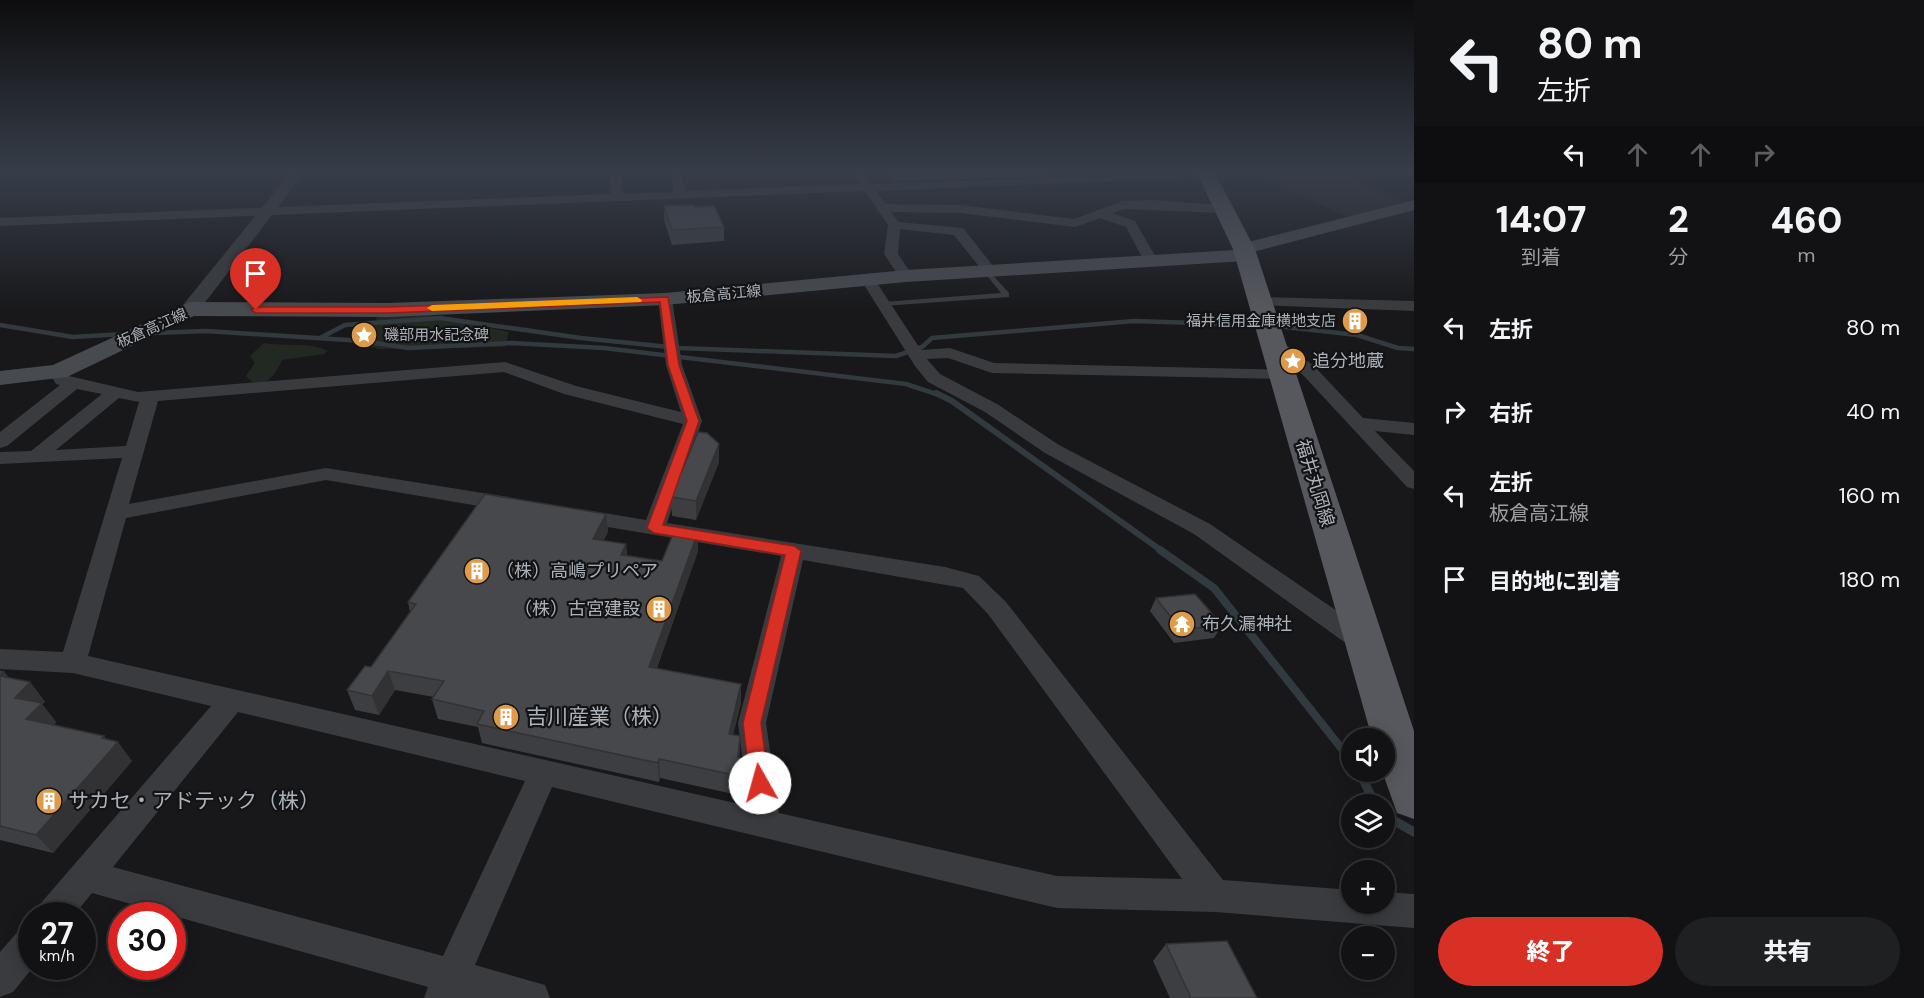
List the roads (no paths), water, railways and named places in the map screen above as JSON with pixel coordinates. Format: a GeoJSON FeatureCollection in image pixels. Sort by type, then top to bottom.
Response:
{"type":"FeatureCollection","features":[{"type":"Feature","properties":{"kind":"main road","name":"福井丸岡線"},"geometry":{"type":"LineString","coordinates":[[1229,220],[1244,252],[1261,302],[1363,642],[1414,798]]}},
{"type":"Feature","properties":{"kind":"main road","name":"板倉高江線"},"geometry":{"type":"LineString","coordinates":[[0,378],[65,377],[106,349],[189,309],[388,310],[665,299],[906,276],[1151,261],[1244,252],[1359,220]]}},
{"type":"Feature","properties":{"kind":"street"},"geometry":{"type":"LineString","coordinates":[[0,222],[72,220]]}},
{"type":"Feature","properties":{"kind":"street"},"geometry":{"type":"LineString","coordinates":[[189,309],[262,220]]}},
{"type":"Feature","properties":{"kind":"street"},"geometry":{"type":"LineString","coordinates":[[891,220],[894,225],[891,254],[906,276]]}},
{"type":"Feature","properties":{"kind":"street"},"geometry":{"type":"LineString","coordinates":[[1037,220],[1062,223],[1089,220]]}},
{"type":"Feature","properties":{"kind":"street"},"geometry":{"type":"LineString","coordinates":[[1118,220],[1131,224],[1151,261]]}},
{"type":"Feature","properties":{"kind":"street"},"geometry":{"type":"LineString","coordinates":[[894,225],[958,231],[988,271]]}},
{"type":"Feature","properties":{"kind":"street"},"geometry":{"type":"LineString","coordinates":[[868,280],[916,355],[934,378],[991,408],[1052,449],[1202,529],[1363,642]]}},
{"type":"Feature","properties":{"kind":"street"},"geometry":{"type":"LineString","coordinates":[[654,528],[693,421],[674,365],[665,299]]}},
{"type":"Feature","properties":{"kind":"street"},"geometry":{"type":"LineString","coordinates":[[1261,302],[1414,306]]}},
{"type":"Feature","properties":{"kind":"street"},"geometry":{"type":"LineString","coordinates":[[1272,342],[1309,370],[1414,483]]}},
{"type":"Feature","properties":{"kind":"street"},"geometry":{"type":"LineString","coordinates":[[916,355],[950,353],[992,368],[1282,374]]}},
{"type":"Feature","properties":{"kind":"street"},"geometry":{"type":"LineString","coordinates":[[0,442],[65,377],[116,392],[150,396],[505,367],[570,390],[693,421]]}},
{"type":"Feature","properties":{"kind":"street"},"geometry":{"type":"LineString","coordinates":[[35,457],[116,392]]}},
{"type":"Feature","properties":{"kind":"street"},"geometry":{"type":"LineString","coordinates":[[73,663],[150,396]]}},
{"type":"Feature","properties":{"kind":"street"},"geometry":{"type":"LineString","coordinates":[[1357,423],[1414,429]]}},
{"type":"Feature","properties":{"kind":"street"},"geometry":{"type":"LineString","coordinates":[[0,458],[134,452]]}},
{"type":"Feature","properties":{"kind":"street"},"geometry":{"type":"LineString","coordinates":[[117,513],[326,474],[525,507]]}},
{"type":"Feature","properties":{"kind":"street"},"geometry":{"type":"LineString","coordinates":[[561,513],[970,582],[997,608],[1215,896]]}},
{"type":"Feature","properties":{"kind":"street"},"geometry":{"type":"LineString","coordinates":[[765,824],[752,723],[794,551]]}},
{"type":"Feature","properties":{"kind":"street"},"geometry":{"type":"LineString","coordinates":[[0,658],[73,663],[1057,892],[1215,896],[1414,911]]}},
{"type":"Feature","properties":{"kind":"street"},"geometry":{"type":"LineString","coordinates":[[64,902],[232,700]]}},
{"type":"Feature","properties":{"kind":"street"},"geometry":{"type":"LineString","coordinates":[[447,987],[544,772]]}},
{"type":"Feature","properties":{"kind":"street"},"geometry":{"type":"LineString","coordinates":[[86,876],[447,987],[532,998]]}},
{"type":"Feature","properties":{"kind":"street"},"geometry":{"type":"LineString","coordinates":[[0,979],[18,958]]}},
{"type":"Feature","properties":{"kind":"lane"},"geometry":{"type":"LineString","coordinates":[[883,304],[1006,295],[988,271]]}},
{"type":"Feature","properties":{"kind":"waterway"},"geometry":{"type":"LineString","coordinates":[[320,338],[345,325],[440,318],[581,338],[679,348],[896,356],[922,347],[932,338],[1134,321],[1259,325]]}},
{"type":"Feature","properties":{"kind":"waterway"},"geometry":{"type":"LineString","coordinates":[[0,325],[73,337],[124,334]]}},
{"type":"Feature","properties":{"kind":"waterway"},"geometry":{"type":"LineString","coordinates":[[1285,327],[1357,335],[1398,348],[1414,349]]}},
{"type":"Feature","properties":{"kind":"waterway"},"geometry":{"type":"LineString","coordinates":[[153,333],[206,331],[363,341],[408,348],[511,343],[604,348],[906,384],[939,395]]}},
{"type":"Feature","properties":{"kind":"waterway"},"geometry":{"type":"LineString","coordinates":[[936,393],[952,401],[1162,551]]}},
{"type":"Feature","properties":{"kind":"waterway"},"geometry":{"type":"LineString","coordinates":[[1160,550],[1214,588],[1341,748]]}},
{"type":"Feature","properties":{"kind":"waterway"},"geometry":{"type":"LineString","coordinates":[[1364,782],[1370,794]]}},
{"type":"Feature","properties":{"kind":"waterway"},"geometry":{"type":"LineString","coordinates":[[1395,821],[1414,832]]}},
{"type":"Feature","properties":{"kind":"place","name":"福井信用金庫横地支店"},"geometry":{"type":"Point","coordinates":[1355,321]}},
{"type":"Feature","properties":{"kind":"place","name":"磯部用水記念碑"},"geometry":{"type":"Point","coordinates":[364,335]}},
{"type":"Feature","properties":{"kind":"place","name":"追分地蔵"},"geometry":{"type":"Point","coordinates":[1293,361]}},
{"type":"Feature","properties":{"kind":"place","name":"（株）高嶋プリペア"},"geometry":{"type":"Point","coordinates":[477,571]}},
{"type":"Feature","properties":{"kind":"place","name":"（株）古宮建設"},"geometry":{"type":"Point","coordinates":[659,609]}},
{"type":"Feature","properties":{"kind":"place","name":"布久漏神社"},"geometry":{"type":"Point","coordinates":[1182,624]}},
{"type":"Feature","properties":{"kind":"place","name":"吉川産業（株）"},"geometry":{"type":"Point","coordinates":[506,717]}},
{"type":"Feature","properties":{"kind":"place","name":"サカセ・アドテック（株）"},"geometry":{"type":"Point","coordinates":[49,801]}}]}
